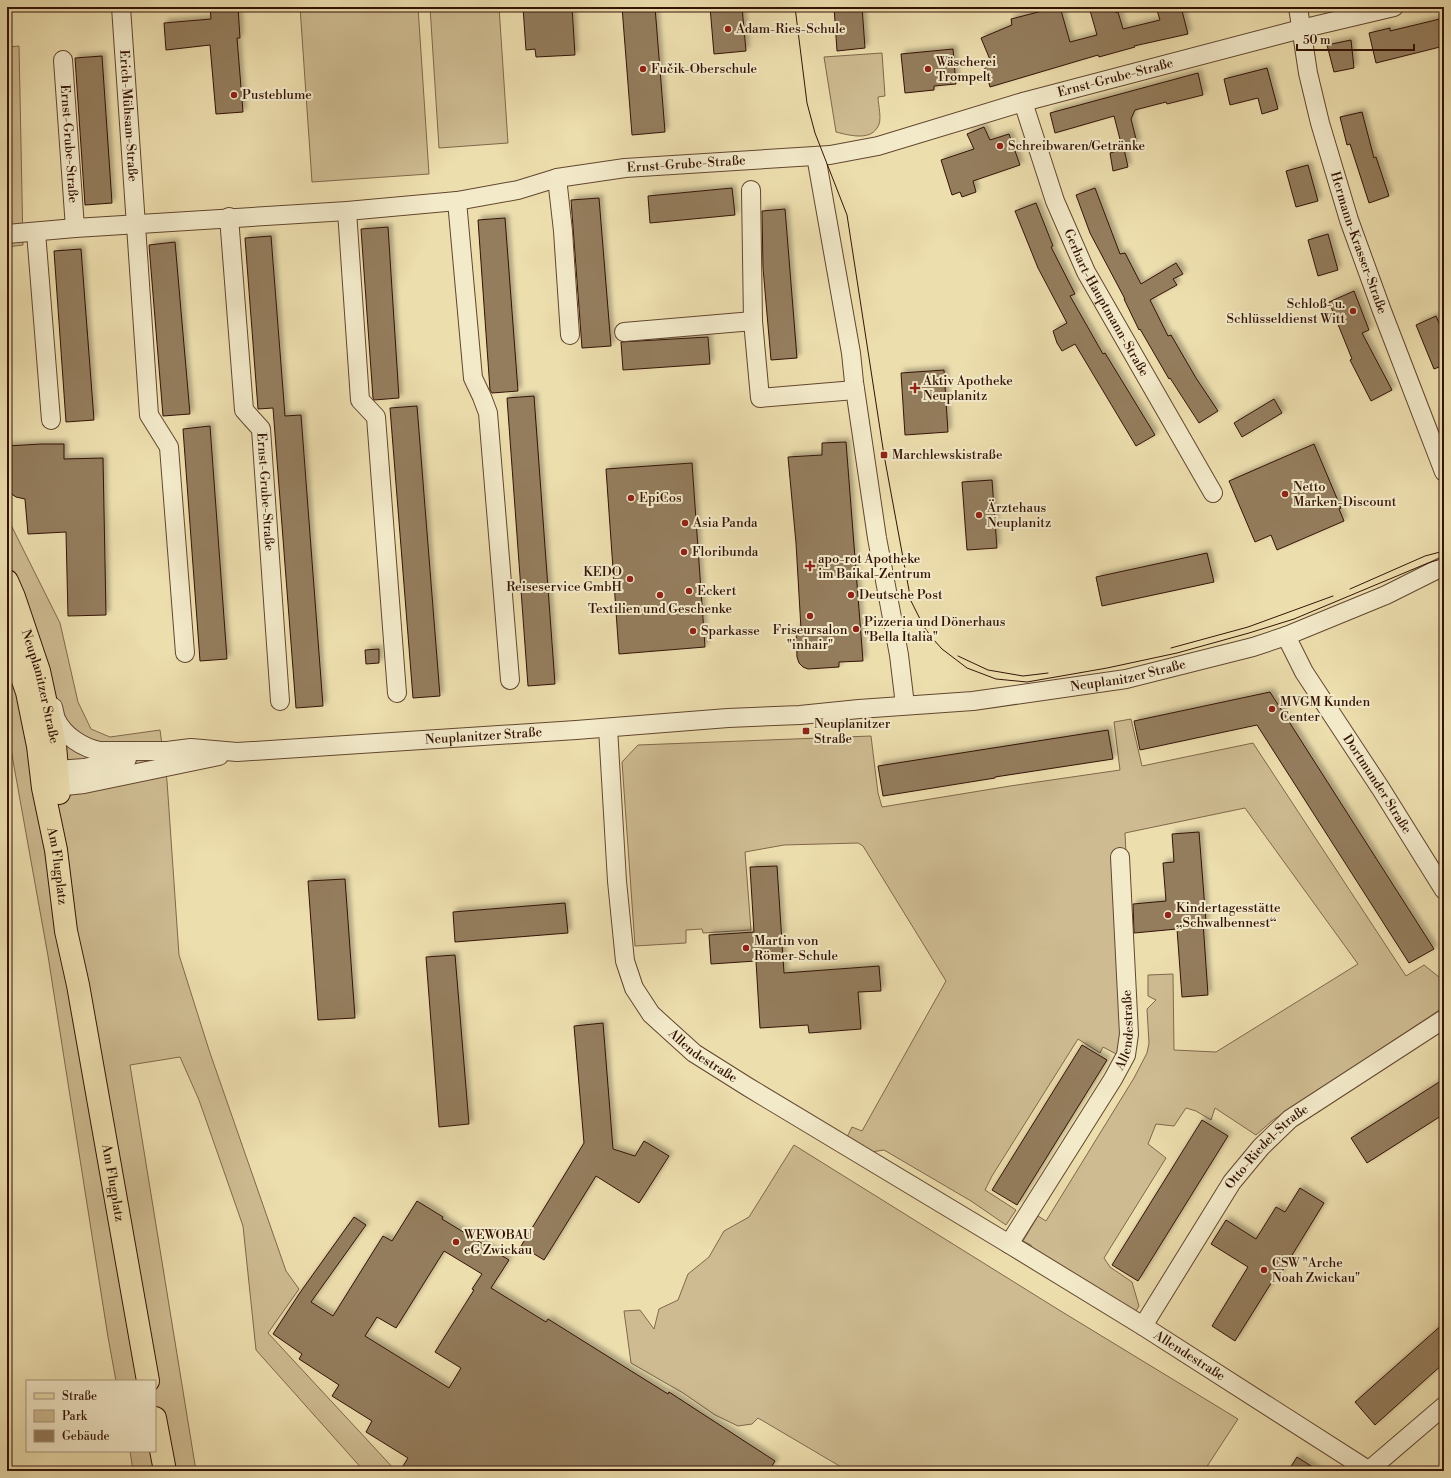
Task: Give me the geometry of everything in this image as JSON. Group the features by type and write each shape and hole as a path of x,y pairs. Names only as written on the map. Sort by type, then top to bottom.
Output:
{"main road":[{"name":"Neuplanitzer Straße","path":"7,581 14,597 38,671 55,745 50,779"},
{"name":"Neuplanitzer Straße","path":"7,635 27,692 38,746"},
{"name":"Am Flugplatz","path":"38,746 50,779 78,942 78,985 148,1380"},
{"path":"156,1423 166,1471"}],"street":[{"name":"Erich-Mühsam-Straße","path":"120,7 136,225"},
{"name":"Hermann-Krasser-Straße","path":"1298,7 1308,73 1320,123 1349,220 1382,311 1444,472"},
{"name":"Ernst-Grube-Straße","path":"7,234 75,228 347,211 457,201 518,190 557,178 625,168 816,156 839,153 878,146 1023,102 1301,29 1394,7"},
{"name":"Ernst-Grube-Straße","path":"63,60 75,228"},
{"name":"Gerhart-Hauptmann-Straße","path":"1023,102 1055,201 1086,272 1213,493"},
{"path":"816,156 850,345 855,390 877,538 899,655 905,705"},
{"path":"557,178 563,231 570,336"},
{"path":"751,190 753,321 760,398 855,390"},
{"path":"457,201 473,378 488,413 510,680"},
{"path":"347,211 360,400 376,417 397,693"},
{"name":"Ernst-Grube-Straße","path":"230,218 244,410 261,429 280,701"},
{"path":"136,225 149,415 169,447 185,653"},
{"path":"36,232 51,420"},
{"path":"624,332 753,321"},
{"name":"Neuplanitzer Straße","path":"50,779 84,768 167,751 192,748 237,752 800,714 973,701 1126,679 1253,647 1286,636 1386,595 1444,566"},
{"name":"Neuplanitzer Straße","path":"7,568 19,595 34,638 46,677 56,719 65,731 74,740 86,747 100,751 167,751"},
{"name":"Neuplanitzer Straße","path":"1386,595 1421,589 1444,580"},
{"name":"Dortmunder Straße","path":"1286,636 1304,672 1381,789 1444,890"},
{"name":"Allendestraße","path":"608,728 617,881 625,962 634,988 651,1014 694,1053 748,1088 1143,1326 1368,1471"},
{"name":"Neuplanitzer Straße","path":"50,779 84,784 237,752"},
{"name":"Allendestraße","path":"1009,1244 1113,1079 1126,1055 1129,1034 1120,857"},
{"name":"Otto-Riedel-Straße","path":"1143,1326 1232,1182 1262,1147 1290,1119 1444,1019"},
{"path":"1368,1471 1444,1406"}],"green space":[{"path":"300,7 418,7 429,174 312,182"},
{"path":"430,7 499,7 508,143 439,148"},
{"path":"19,46 23,245 7,247 7,47"},
{"path":"882,53 885,96 878,97 880,117 879,125 869,135 864,136 836,132 824,57"},
{"path":"7,517 60,623 78,702 91,729 110,737 160,730 167,781 179,955 210,1053 286,1271 299,1289 268,1333 396,1471 364,1471 256,1350 243,1226 199,1100 180,1057 130,1065 196,1471 133,1471 130,1452 156,1452 156,1380 116,1380 48,956 7,727"},
{"path":"1131,719 1142,766 1253,743 1406,976 1424,965 1444,981 1444,1007 1273,1120 1256,1135 1215,1108 1211,1120 1196,1111 1186,1108 1174,1126 1156,1124 1148,1144 1166,1158 1104,1258 1110,1267 1132,1282 1139,1306 1134,1314 1034,1254 1031,1245 1023,1241 1038,1216 1046,1221 1134,1078 1147,1053 1149,1043 1147,1009 1156,1000 1148,996 1148,975 1173,974 1174,1050 1216,1052 1358,964 1245,808 1125,833 1124,1036 1120,1056 1103,1047 1100,1053 1078,1039 992,1176 985,1190 1016,1210 1006,1225 971,1201 884,1150 871,1152 847,1137 852,1127 862,1131 946,981 863,846 858,843 784,845 745,852 751,930 703,933 702,929 686,930 686,943 635,946 622,762 638,745 871,736 878,793 882,807 1120,770 1114,722"},
{"path":"794,1145 1059,1310 1238,1419 1204,1471 848,1471 758,1418 752,1424 738,1426 715,1415 683,1393 631,1363 624,1311 640,1310 654,1329 659,1309 678,1300 688,1274 709,1257 724,1231 749,1217"}],"building":[{"path":"210,7 238,7 240,38 237,38 243,112 216,114 210,45 166,50 164,23 211,19"},
{"path":"523,7 572,7 575,55 536,57 535,49 526,50"},
{"name":"Fučik-Oberschule","path":"622,7 655,7 665,132 632,135"},
{"name":"Adam-Ries-Schule","path":"710,7 742,7 746,51 714,54"},
{"path":"834,7 862,7 865,48 837,51"},
{"path":"1060,7 1070,42 1097,35 1089,7 1114,7 1116,13 1118,12 1123,29 1160,20 1156,7 1181,7 1188,34 1134,46 1135,47 1099,57 1098,55 990,87 984,65 991,62 981,38 1012,25 1011,19"},
{"path":"1444,18 1444,46 1376,63 1369,33 1390,28 1390,31"},
{"path":"1351,40 1354,68 1334,72 1327,45"},
{"name":"Wäscherei Trompelt","path":"953,49 956,84 934,86 934,90 905,93 901,54"},
{"path":"102,56 112,203 85,205 75,58"},
{"path":"1267,68 1278,109 1262,114 1258,98 1230,105 1224,79"},
{"path":"1198,73 1203,95 1135,110 1131,119 1137,143 1122,147 1114,116 1055,133 1050,113"},
{"path":"1362,112 1374,158 1376,157 1389,196 1369,203 1350,144 1347,145 1340,117"},
{"path":"984,127 990,140 1009,134 1020,165 973,181 976,192 962,197 960,192 952,195 941,160 974,149 967,134"},
{"path":"1124,149 1128,167 1113,171 1110,153"},
{"path":"1308,165 1318,201 1296,207 1286,171"},
{"path":"732,188 735,215 650,223 648,196"},
{"path":"1095,188 1120,254 1125,253 1141,284 1176,263 1183,274 1173,279 1177,285 1150,300 1168,336 1171,335 1196,378 1218,411 1199,423 1170,378 1169,379 1140,329 1139,330 1125,299 1090,233 1076,195"},
{"path":"599,198 611,346 582,348 571,200"},
{"path":"1036,203 1053,246 1051,247 1075,294 1070,296 1103,354 1105,353 1155,435 1136,446 1075,344 1062,351 1057,343 1053,331 1067,323 1038,268 1015,211"},
{"path":"785,209 797,358 771,360 763,268 762,211"},
{"path":"505,218 518,391 492,393 490,390 478,220"},
{"path":"388,227 399,398 374,400 361,229"},
{"path":"1328,234 1338,270 1318,276 1308,240"},
{"path":"271,236 285,416 301,415 323,706 296,708 273,408 258,409 245,238"},
{"path":"175,242 190,414 163,416 149,245"},
{"path":"81,249 94,420 66,422 54,251"},
{"path":"1354,291 1369,330 1362,333 1392,390 1371,401 1350,360 1352,359 1329,302"},
{"path":"1436,316 1444,335 1444,365 1434,369 1416,325"},
{"path":"708,337 710,364 623,370 621,342"},
{"path":"944,370 948,432 905,435 901,373"},
{"path":"534,396 555,684 528,686 507,398"},
{"path":"1274,399 1282,413 1242,437 1234,423"},
{"path":"417,406 440,696 413,698 390,408"},
{"path":"210,426 227,659 200,661 183,429"},
{"path":"846,442 863,661 839,662 839,667 808,669 799,663 797,657 796,628 801,629 796,543 788,457 822,455 822,443"},
{"path":"64,444 64,459 103,458 106,615 68,616 66,532 28,534 25,499 16,497 7,491 7,446"},
{"name":"Netto Marken-Discount","path":"1314,444 1341,508 1339,509 1344,521 1277,550 1271,535 1255,542 1229,481"},
{"path":"692,463 705,647 619,654 606,469"},
{"name":"Ärztehaus Neuplanitz","path":"992,480 997,548 967,550 962,482"},
{"path":"1207,553 1214,582 1102,606 1096,577"},
{"path":"379,649 379,663 366,664 365,650"},
{"path":"1270,692 1434,949 1409,963 1257,725 1140,750 1134,721"},
{"path":"1108,730 1113,759 883,796 878,766"},
{"name":"Kindertagesstätte „Schwalbennest“","path":"1199,832 1206,922 1203,922 1208,995 1182,997 1177,929 1134,933 1133,904 1166,901 1163,863 1174,862 1172,834"},
{"name":"Martin von Römer-Schule","path":"777,866 784,973 879,966 881,991 858,992 861,1029 809,1033 808,1025 760,1028 756,961 711,964 709,935 754,932 750,867"},
{"path":"345,879 355,1018 318,1020 308,881"},
{"path":"565,903 568,933 455,942 453,912"},
{"path":"455,955 469,1124 439,1127 426,957"},
{"path":"603,1023 613,1149 635,1156 644,1141 669,1156 639,1203 596,1176 544,1260 521,1246 584,1143 574,1026"},
{"path":"1082,1045 1107,1060 1017,1205 992,1190"},
{"path":"1444,1079 1444,1114 1367,1163 1351,1138"},
{"path":"1202,1120 1228,1136 1138,1281 1112,1265"},
{"name":"CSW \"Arche Noah Zwickau\"","path":"1300,1188 1324,1203 1278,1278 1275,1277 1235,1341 1212,1326 1248,1267 1211,1244 1226,1220 1256,1239 1276,1207 1285,1212"},
{"path":"417,1201 443,1217 442,1219 509,1260 491,1288 546,1322 548,1319 668,1394 669,1392 775,1461 769,1471 400,1471 408,1458 366,1432 372,1421 332,1396 339,1385 299,1359 302,1354 273,1334 299,1294 354,1217 366,1225 311,1302 333,1316 383,1236 392,1241","holes":["444,1251 482,1274 472,1289 474,1290 435,1352 461,1368 449,1388 365,1336 377,1317 396,1328"]},
{"path":"1444,1323 1444,1363 1375,1425 1355,1402"},
{"path":"1297,1457 1319,1471 1288,1471"}],"tram line":[{"path":"795,7 807,103 815,133 847,215 884,455 911,601 924,627 942,649 967,668 996,679 1027,682 1107,668 1177,653 1294,619 1428,563 1444,558"},
{"path":"1350,589 1425,556 1444,551"},
{"path":"1171,648 1248,627 1333,596"},
{"path":"958,656 988,670 1023,676 1048,673"}],"place":[{"name":"Adam-Ries-Schule","path":"728,29"},
{"name":"Fučik-Oberschule","path":"643,69"},
{"name":"Wäscherei Trompelt","path":"928,69"},
{"name":"Pusteblume","path":"234,95"},
{"name":"Schreibwaren/Getränke","path":"1000,146"},
{"name":"Schloß- u. Schlüsseldienst Witt","path":"1353,311"},
{"name":"Aktiv Apotheke Neuplanitz","path":"915,388"},
{"name":"Marchlewskistraße","path":"884,455"},
{"name":"Netto Marken-Discount","path":"1285,494"},
{"name":"EpiCos","path":"631,498"},
{"name":"Ärztehaus Neuplanitz","path":"979,515"},
{"name":"Asia Panda","path":"685,523"},
{"name":"Floribunda","path":"684,552"},
{"name":"apo-rot Apotheke im Baikal-Zentrum","path":"810,566"},
{"name":"KEDO Reiseservice GmbH","path":"630,579"},
{"name":"Eckert","path":"689,591"},
{"name":"Textilien und Geschenke","path":"660,595"},
{"name":"Deutsche Post","path":"851,595"},
{"name":"Friseursalon \"inhair\"","path":"810,616"},
{"name":"Pizzeria und Dönerhaus \"Bella Italia\"","path":"856,629"},
{"name":"Sparkasse","path":"693,631"},
{"name":"MVGM Kunden Center","path":"1272,709"},
{"name":"Neuplanitzer Straße","path":"806,731"},
{"name":"Kindertagesstätte „Schwalbennest“","path":"1168,915"},
{"name":"Martin von Römer-Schule","path":"746,948"},
{"name":"WEWOBAU eG Zwickau","path":"456,1242"},
{"name":"CSW \"Arche Noah Zwickau\"","path":"1264,1270"}]}
